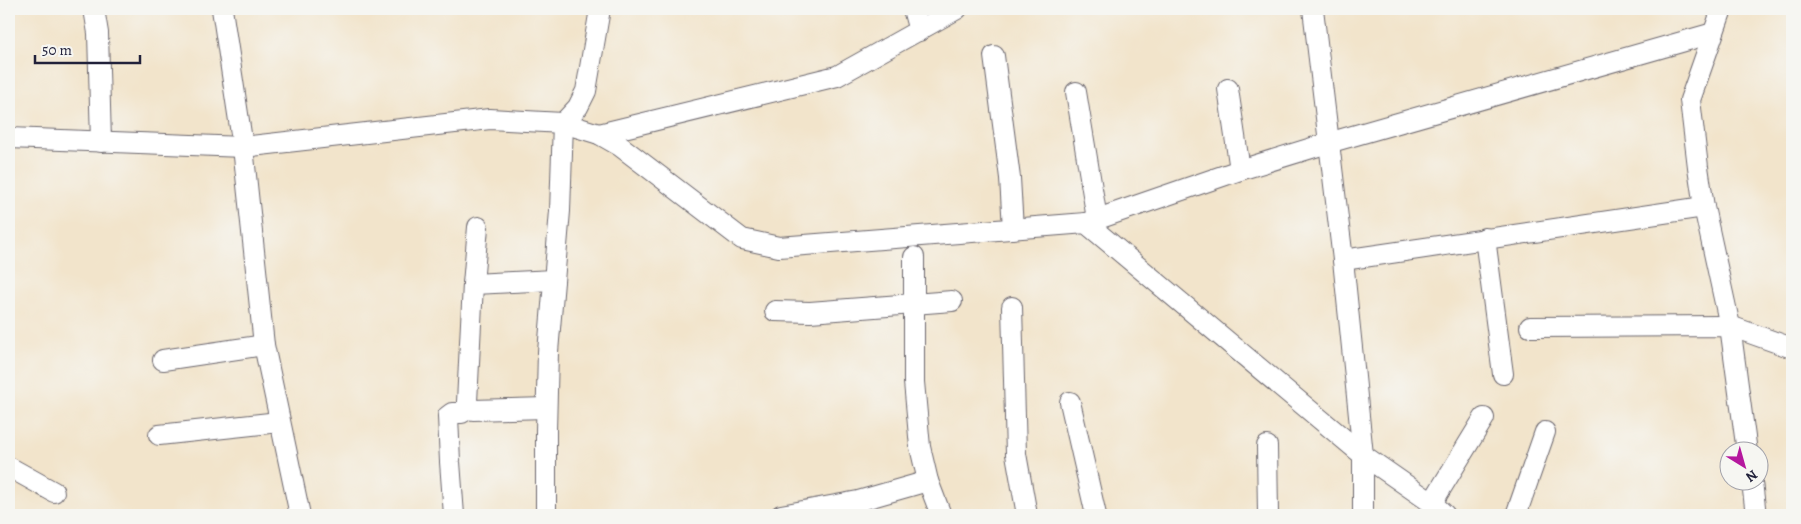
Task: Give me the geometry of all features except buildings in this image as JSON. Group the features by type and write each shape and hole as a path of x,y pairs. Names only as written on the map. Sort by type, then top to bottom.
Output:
{"street":[{"path":"94,9 98,33 101,142"},
{"path":"222,9 243,147 264,346 300,515"},
{"path":"546,515 548,352 560,211 563,123 578,106 586,91 600,9"},
{"path":"913,9 919,31"},
{"path":"599,134 837,76 957,9"},
{"path":"1313,9 1343,260 1363,455 1363,515"},
{"path":"1722,9 1690,100 1704,207 1730,326 1746,442"},
{"path":"9,138 243,147 490,119 563,123 599,134 620,146 742,239 778,248 1091,221 1240,170 1328,143 1712,33"},
{"path":"994,56 1009,161 1013,229"},
{"path":"1228,89 1240,170"},
{"path":"1076,92 1091,221 1363,455 1438,509 1484,418"},
{"path":"1343,260 1704,207"},
{"path":"469,408 467,402 478,227"},
{"path":"1485,238 1503,374"},
{"path":"914,257 914,382 920,447 928,481 941,515"},
{"path":"473,284 554,280"},
{"path":"775,311 810,312 952,301"},
{"path":"1012,307 1016,454 1027,515"},
{"path":"1530,327 1730,326 1792,348"},
{"path":"163,360 264,346"},
{"path":"1070,402 1096,515"},
{"path":"454,515 448,416 469,408 473,410 546,408"},
{"path":"159,435 279,422"},
{"path":"1516,515 1545,432"},
{"path":"1267,446 1268,515"},
{"path":"9,467 54,492"},
{"path":"781,515 858,501 928,481"},
{"path":"1753,492 1756,515"}]}
